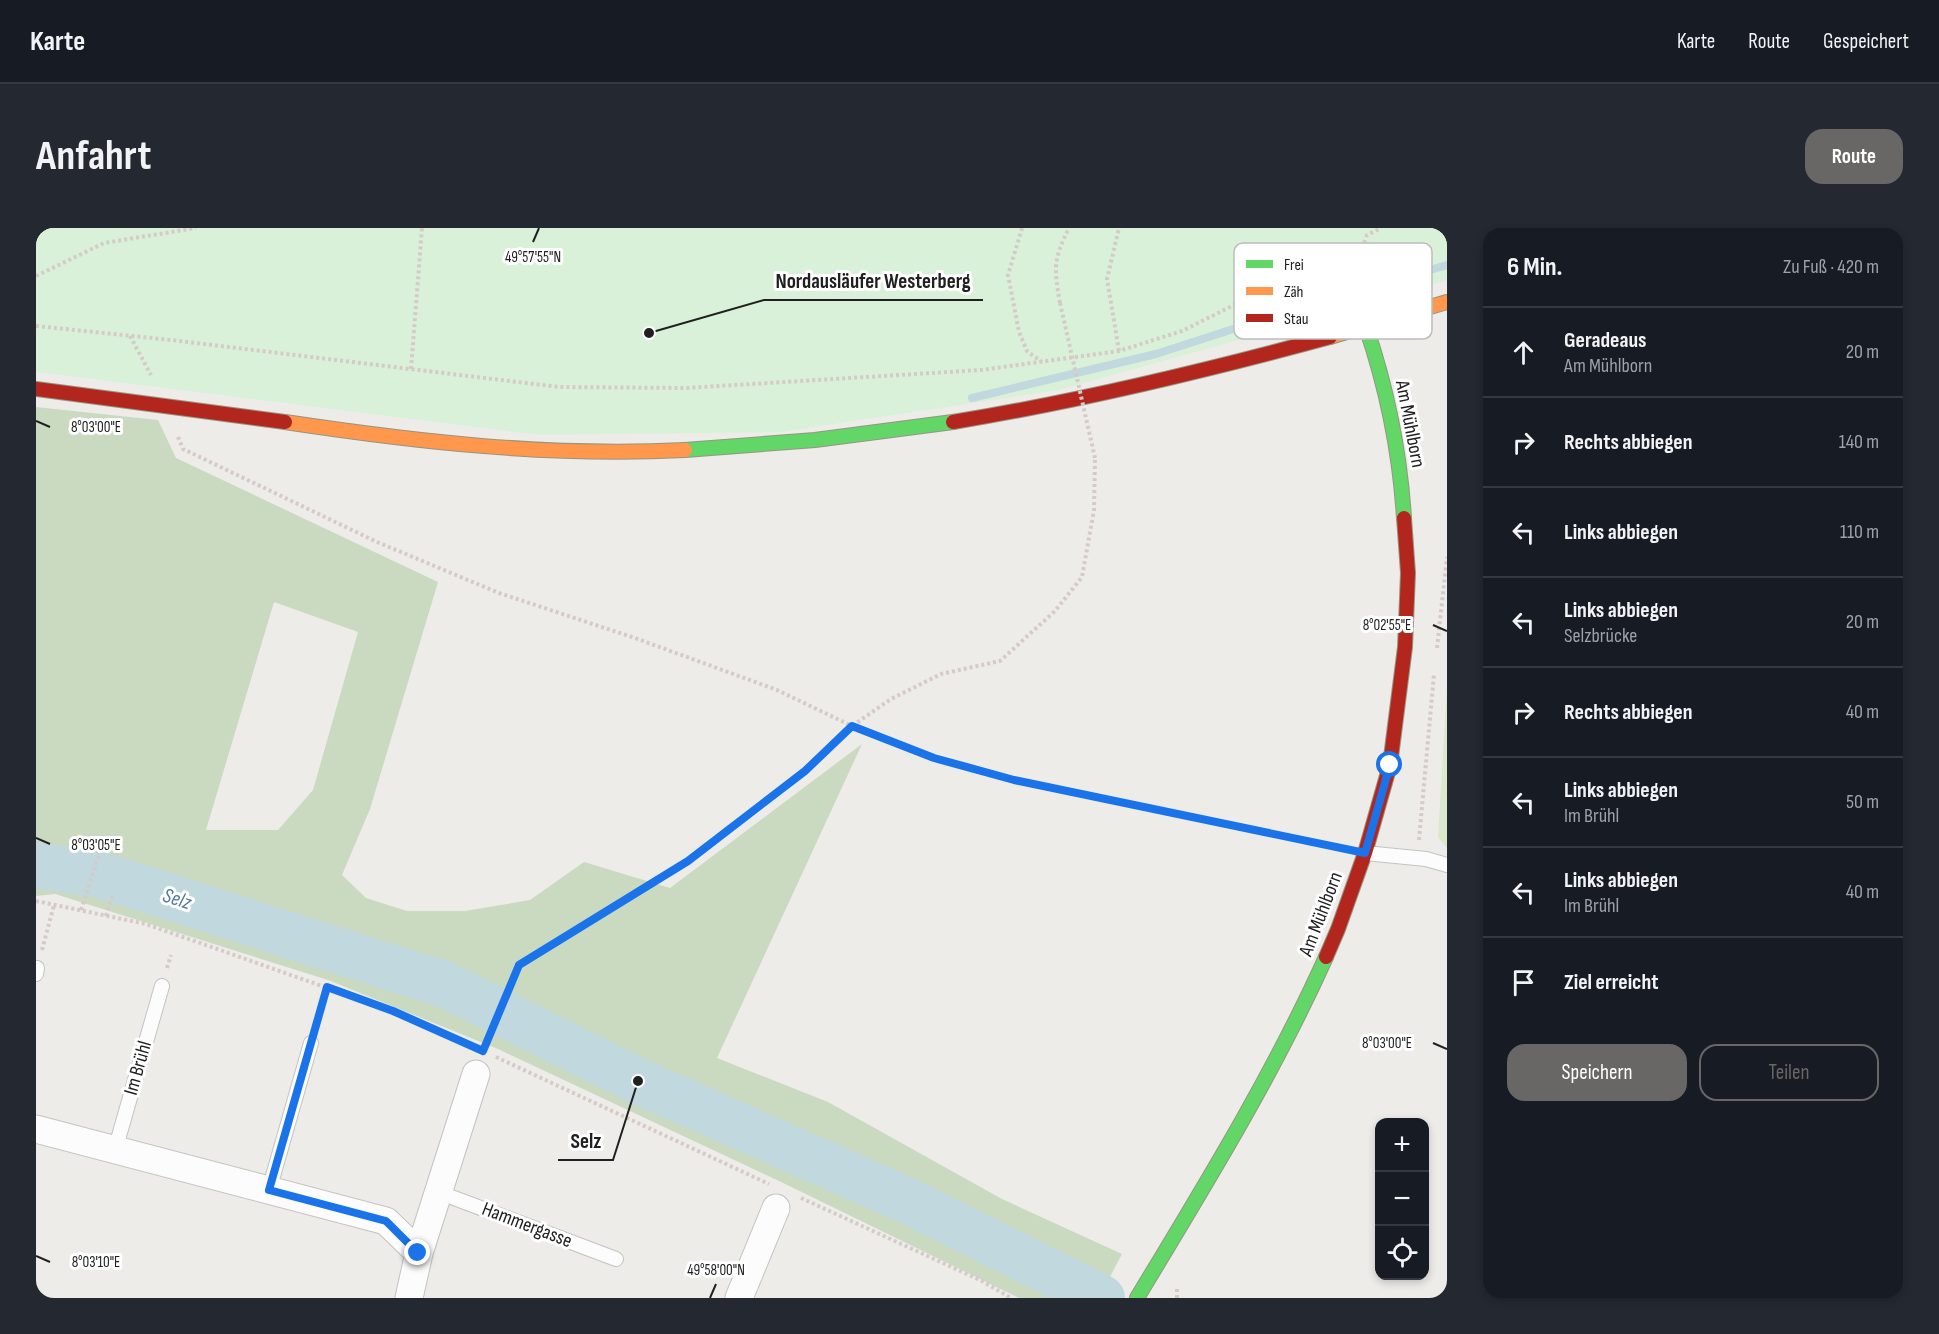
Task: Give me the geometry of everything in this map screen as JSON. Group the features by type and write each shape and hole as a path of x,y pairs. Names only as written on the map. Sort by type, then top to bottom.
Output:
{"main road":[{"path":"1432,307 1447,302"},
{"path":"36,389 166,405 393,438 517,450 636,452 783,445 924,427 1029,409 1185,375 1321,339"},
{"name":"Am Mühlborn","path":"1137,1298 1216,1166 1306,1001 1338,929 1365,853 1390,765 1405,647 1408,573 1403,496 1394,430 1381,371 1370,339"}],"street":[{"path":"409,1298 418,1253 479,1062"},
{"path":"36,1129 386,1221 418,1253"},
{"path":"739,1298 780,1196"}],"lane":[{"path":"1365,853 1417,858 1447,865"},
{"name":"Im Brühl","path":"115,1150 162,986"},
{"path":"269,1190 311,1043"},
{"name":"Hammergasse","path":"438,1192 616,1259"}],"path":[{"path":"36,276 104,243 196,228"},
{"path":"411,369 422,228"},
{"path":"1022,228 1008,274 1019,332 1028,351 1042,362"},
{"path":"479,1062 488,1034 519,965 688,861 805,771 852,726 891,699 941,674 1000,661 1055,611 1082,577 1094,510 1095,458 1055,276 1057,252 1069,228"},
{"path":"1119,228 1107,279 1119,351"},
{"path":"1364,243 1367,235 1381,228"},
{"path":"36,326 559,387 686,388 981,370 1119,351 1182,330 1234,305"},
{"path":"130,336 166,405"},
{"path":"183,449 377,542 478,584 777,690 852,726 934,758 1014,780 1365,853"},
{"path":"1436,652 1447,557"},
{"path":"1417,858 1435,664"},
{"path":"81,910 103,843"},
{"path":"106,916 113,892"},
{"path":"36,901 146,924 393,1011 479,1062 780,1196 982,1281 1011,1298"},
{"path":"37,971 54,905"},
{"path":"311,1043 327,987"}],"green space":[{"path":"36,228 1447,228 1447,280 1432,285 1432,243 1234,243 1234,339 1242,339 1059,390 781,432 538,435 36,372"},
{"path":"36,407 158,420 176,458 438,582 370,809 342,875 366,898 407,911 465,911 530,900 584,862 670,888 862,744 717,1058 828,1102 1002,1199 1122,1254 1099,1298 1019,1298 777,1180 498,1049 328,980 55,894 36,896","holes":["274,602 358,632 313,790 278,830 206,830"]},
{"path":"1447,686 1447,848 1438,837"}],"waterway":[{"path":"1432,269 1447,265"},
{"path":"972,398 1156,354 1234,329"},
{"name":"Selz","path":"36,865 101,875 446,985 638,1081 906,1200 1102,1298"}],"traffic: fast":[{"path":"1370,339 1391,421 1404,518"},
{"path":"685,450 815,440 953,422"},
{"path":"1137,1298 1261,1087 1326,957"}],"traffic: slow":[{"path":"1432,306 1447,302"},
{"path":"285,422 385,436 484,446 584,451 685,450"}],"traffic: jam":[{"path":"953,422 1048,405 1142,384 1322,339"},
{"path":"36,389 285,422"},
{"path":"1326,957 1365,853 1390,765 1405,647 1408,573 1404,518"}],"place":[{"name":"Nordausläufer Westerberg","path":"649,333"},
{"name":"Selz","path":"638,1081"}],"route":[{"path":"418,1253 386,1221 269,1190 327,987 393,1011 483,1051 488,1034 519,965 688,861 805,771 852,726 934,758 1014,780 1365,853 1390,765"}]}
